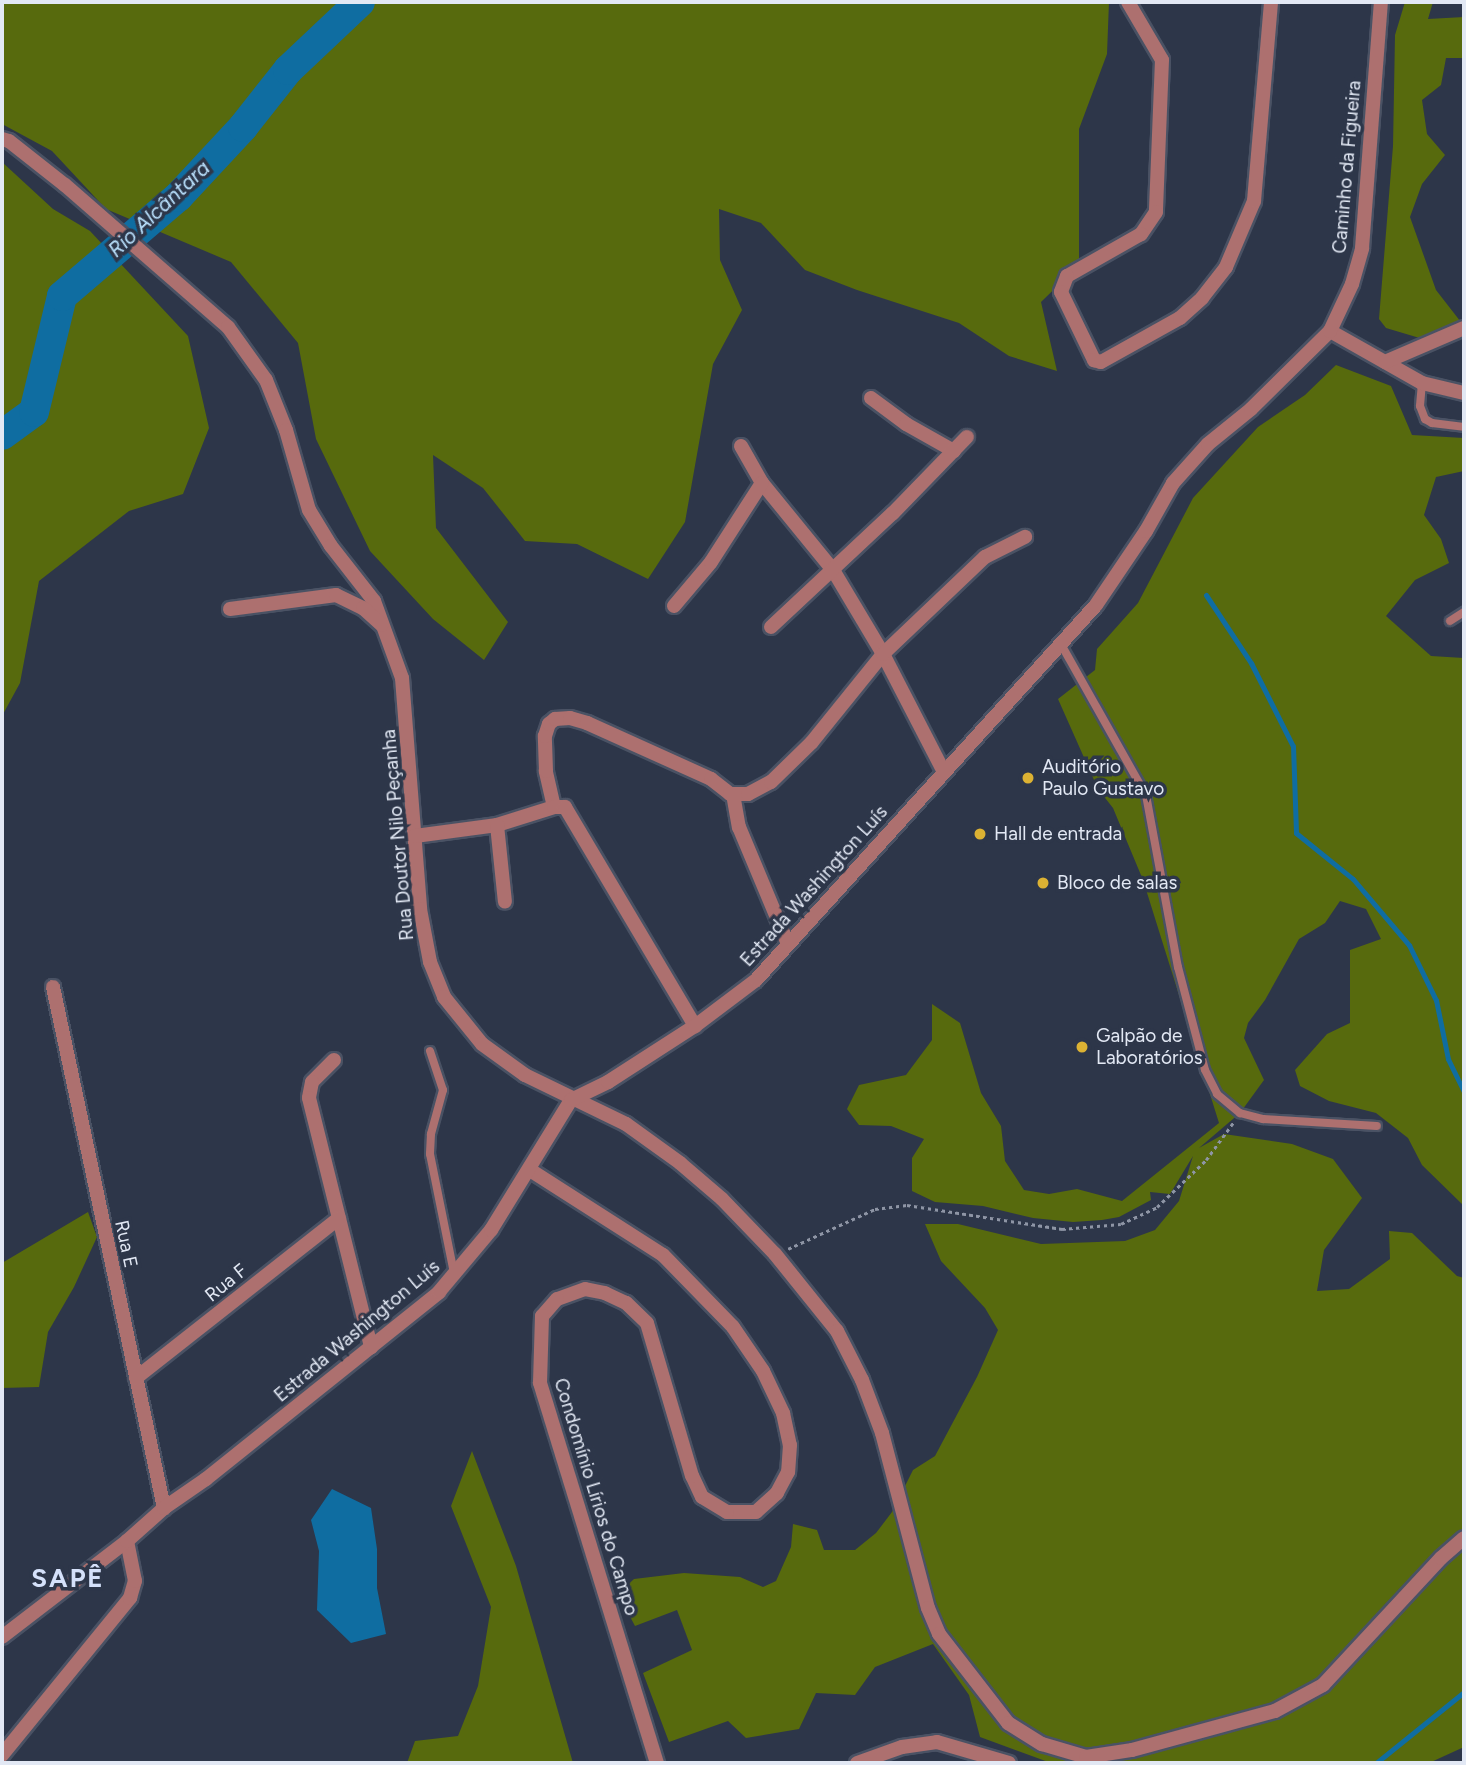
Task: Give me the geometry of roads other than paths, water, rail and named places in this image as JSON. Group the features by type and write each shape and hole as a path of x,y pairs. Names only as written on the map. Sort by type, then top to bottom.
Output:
{"street":[{"path":"1128,2 1162,60 1157,212 1141,234 1067,276 1061,292 1094,360 1101,362 1180,318 1202,298 1226,267 1254,201 1272,2"},
{"name":"Caminho da Figueira","path":"1330,331 1352,284 1362,248 1381,2"},
{"name":"Rua Doutor Nilo Peçanha","path":"2,139 9,141 65,185 228,327 266,380 278,407 309,510 331,546 374,601 402,678 420,909 430,962 444,998 482,1044 525,1075 571,1100 626,1124 680,1163 722,1199 775,1254 838,1331 862,1380 882,1433 928,1608 939,1634 1008,1723 1042,1744 1086,1757 1132,1750 1275,1711 1323,1685 1441,1558 1464,1538"},
{"path":"1385,362 1464,328"},
{"path":"1330,331 1422,383 1464,393"},
{"name":"Estrada Washington Luís","path":"2,1636 127,1541 164,1508 206,1479 455,1276 491,1230 571,1100 608,1082 695,1026 756,980 1097,605 1146,531 1173,483 1208,444 1251,409 1330,331"},
{"path":"871,398 906,424 954,451"},
{"path":"771,627 833,570 967,437"},
{"path":"741,446 762,483 833,570 883,654 944,772"},
{"path":"674,606 704,572 762,483"},
{"path":"554,807 546,771 545,736 549,724 555,719 570,718 711,779 733,794 748,794 771,782 793,762 883,654 985,557 1025,537"},
{"path":"230,610 337,595 363,608 386,629"},
{"path":"733,794 739,827 788,944"},
{"path":"415,836 498,825 554,807 565,807 695,1026"},
{"path":"498,825 505,902"},
{"name":"Rua E","path":"53,987 164,1508"},
{"path":"334,1060 312,1082 309,1098 371,1347"},
{"name":"Condomínio Lírios do Campo","path":"530,1170 663,1255 733,1327 763,1371 783,1413 790,1445 788,1472 778,1493 756,1512 727,1512 702,1497 692,1476 647,1323 626,1303 605,1293 585,1289 557,1299 542,1317 540,1383 657,1763"},
{"name":"Rua F","path":"136,1377 340,1218"},
{"path":"2,1755 130,1598 135,1581 127,1541"},
{"path":"857,1763 902,1747 937,1742 1009,1763"}],"lane":[{"path":"1422,383 1420,406 1425,419 1432,424 1464,427"},
{"path":"1450,621 1464,611"},
{"path":"1062,646 1146,795 1178,967 1205,1070 1217,1094 1240,1113 1291,1123 1377,1126"},
{"path":"430,1051 443,1090 430,1135 430,1154 455,1276"}],"water":[{"path":"332,1489 371,1508 377,1549 377,1588 386,1634 351,1643 317,1610 319,1551 311,1520"}],"waterway":[{"name":"Rio Alcântara","path":"2,435 34,412 62,296 178,197 243,127 288,70 360,2"},
{"path":"1206,595 1251,663 1293,746 1296,833 1353,879 1409,945 1436,1000 1448,1059 1464,1092"},
{"path":"1376,1763 1464,1692"}],"place":[{"name":"Auditório Paulo Gustavo","path":"1028,778"},
{"name":"Hall de entrada","path":"980,834"},
{"name":"Bloco de salas","path":"1043,883"},
{"name":"Galpão de Laboratórios","path":"1082,1047"}],"district":[{"name":"SAPÊ","path":"68,1579"}]}
